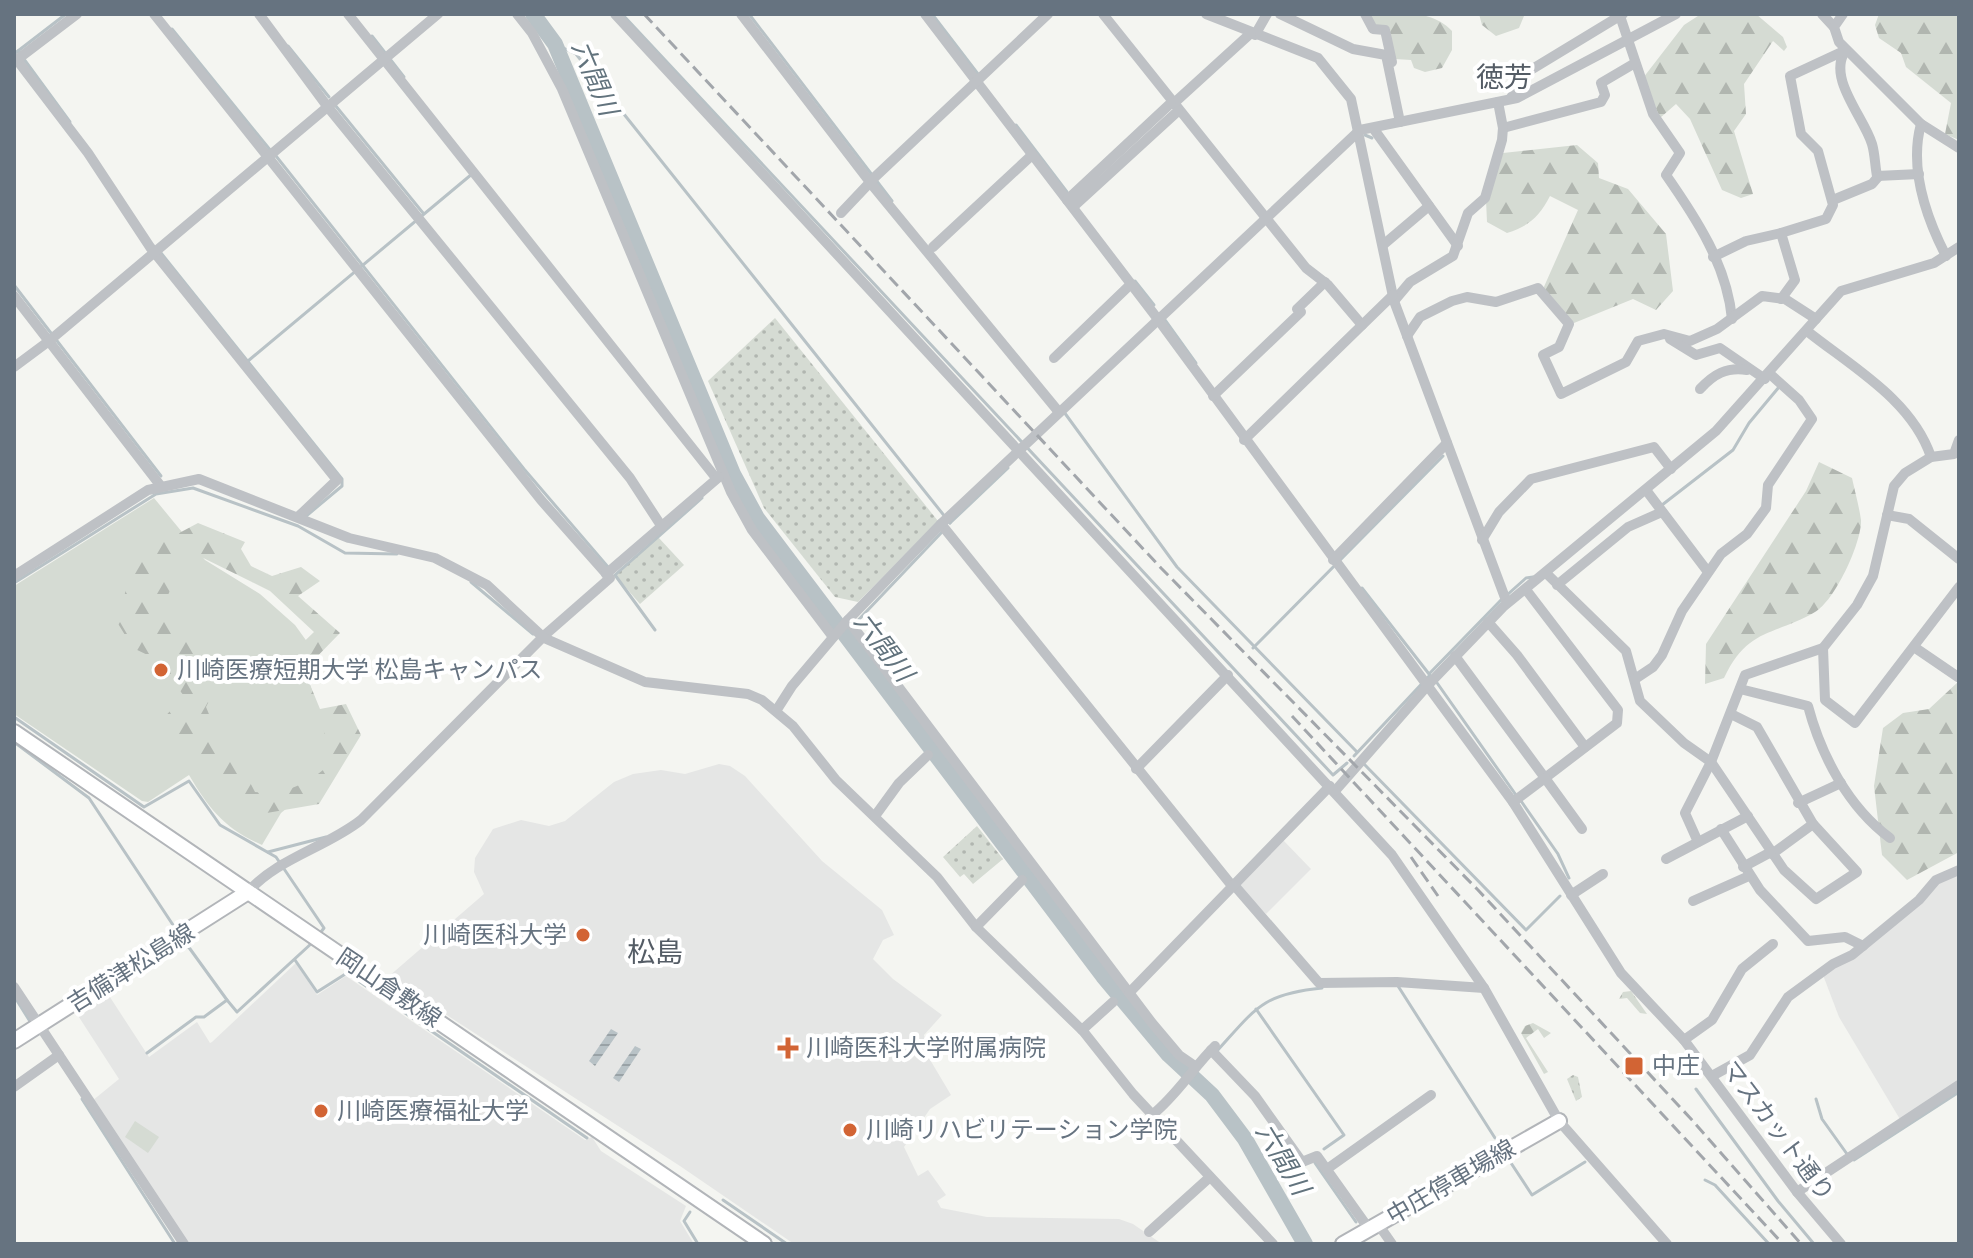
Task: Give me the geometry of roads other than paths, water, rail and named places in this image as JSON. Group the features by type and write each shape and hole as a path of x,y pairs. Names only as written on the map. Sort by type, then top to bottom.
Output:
{"main road":[{"name":"岡山倉敷線","path":"14,732 764,1244"},
{"name":"吉備津松島線","path":"14,1041 248,892"},
{"name":"中庄停車場線","path":"1343,1244 1559,1121"}],"street":[{"path":"77,14 19,59 157,250 337,480 302,517"},
{"path":"154,14 271,154 541,500 610,571 610,578 544,638 361,820 340,836 284,866 248,892"},
{"path":"259,14 418,220 630,478 662,527"},
{"path":"348,14 386,56 473,173 721,477"},
{"path":"14,367 53,338 438,14"},
{"path":"517,14 532,33 562,89 721,477 752,530 835,635"},
{"path":"615,14 1023,448 1392,855 1484,988 1559,1121 1667,1244"},
{"path":"741,14 1060,409"},
{"name":"マスカット通り","path":"925,14 979,78 1032,155 1073,201 1131,284 1216,393 1336,560 1517,799 1571,895 1621,973 1684,1040 1797,1192 1841,1244"},
{"path":"841,213 1048,14"},
{"path":"1103,14 1306,268 1325,282 1362,325"},
{"path":"1206,14 1318,58 1351,99 1360,130 1393,298 1504,600"},
{"path":"1073,201 1253,34 1267,14"},
{"path":"1280,14 1353,49 1386,55 1402,121"},
{"path":"1365,14 1373,29 1385,30 1402,121"},
{"path":"776,711 835,635 1060,409 1360,130 1498,102 1533,91 1676,14"},
{"path":"1822,14 1834,27 1846,50 1921,124 1959,148"},
{"path":"1834,27 1843,14"},
{"path":"1510,99 1529,71 1622,15 1653,114 1680,153 1666,175 1700,224 1728,291 1732,319"},
{"path":"1846,50 1840,62 1842,80 1873,146 1878,177"},
{"path":"1713,257 1746,241 1826,219 1831,213 1833,200 1818,151 1801,134 1788,82 1793,73 1846,50"},
{"path":"1503,128 1601,102 1605,95 1601,83 1635,63"},
{"path":"1247,437 1410,282 1453,256 1468,213 1485,198 1503,128 1498,102"},
{"path":"1127,990 1330,786 1361,761 1428,680 1488,622 1504,600 1527,591 1716,431 1841,291 1954,254 1933,230 1919,174 1921,124"},
{"path":"1373,128 1458,246"},
{"path":"933,247 1032,155"},
{"path":"1833,200 1872,184 1878,177 1919,174"},
{"path":"1383,245 1429,206"},
{"path":"1781,233 1795,280 1781,299"},
{"path":"1216,393 1301,312 1297,309 1325,282"},
{"path":"1054,358 1131,284"},
{"path":"1407,336 1420,317 1452,301 1467,297 1496,302 1538,288 1569,324 1559,347 1543,355 1561,394 1626,362 1638,341 1664,334 1690,341 1732,319 1762,296 1781,299 1816,319"},
{"path":"14,296 53,338 160,485"},
{"path":"1807,331 1894,400 1918,430 1931,457"},
{"path":"1635,679 1653,667 1662,655 1682,611 1721,554 1747,534 1766,508 1768,485 1812,419 1799,400 1720,348 1696,355 1664,334"},
{"path":"1700,389 1711,378 1727,370 1753,371"},
{"path":"1698,842 1685,813 1711,762 1745,675 1823,648 1857,605 1873,576 1894,486 1905,473 1931,457 1954,454 1959,440"},
{"path":"1336,560 1447,443"},
{"path":"1482,540 1499,512 1531,479 1654,447 1671,469"},
{"path":"610,571 721,477"},
{"path":"14,576 160,485 199,479 349,538 435,558 473,576 499,594 544,638 645,682 748,694 776,711 836,780 937,877 976,927 1082,1030 1152,1115 1273,1244"},
{"path":"1646,490 1708,572"},
{"path":"1557,585 1628,527 1660,509"},
{"path":"1887,515 1909,519 1959,559"},
{"path":"945,524 1233,884 1319,983 1397,982 1484,988"},
{"path":"1547,574 1626,651 1640,701 1684,743 1711,762 1784,870 1816,899 1857,872 1798,803 1757,727 1731,714"},
{"path":"1823,648 1825,700 1855,723 1959,587"},
{"path":"1517,799 1617,723 1618,710 1527,591"},
{"path":"1488,622 1517,655 1585,747"},
{"path":"850,623 1127,990 1179,1055 1194,1067"},
{"path":"1914,647 1958,677"},
{"path":"1455,656 1582,829"},
{"path":"1139,767 1228,675"},
{"path":"1740,689 1808,706 1841,783 1873,826 1890,838"},
{"path":"875,816 899,783 928,755"},
{"path":"1798,803 1841,783"},
{"path":"1666,859 1748,816"},
{"path":"1693,901 1746,872 1813,824"},
{"path":"1721,829 1746,872 1808,941 1845,937 1863,946"},
{"path":"1712,1076 1750,1055 1788,997 1863,946 1919,900 1936,880 1959,870"},
{"path":"1571,895 1603,874"},
{"path":"976,927 1022,880"},
{"path":"1684,1040 1712,1020 1742,969 1773,944"},
{"path":"14,987 36,1027 184,1244"},
{"path":"1082,1030 1113,1002"},
{"path":"1152,1115 1176,1095 1194,1067 1214,1050 1255,1096 1302,1162 1317,1156 1373,1226 1392,1244"},
{"path":"14,1087 56,1057"},
{"path":"1797,1192 1959,1085"},
{"path":"1327,1169 1431,1095"},
{"path":"1149,1232 1210,1177"}],"waterway":[{"path":"14,54 66,14"},
{"name":"六間川","path":"533,14 555,44 733,474 757,518 1103,976 1169,1055 1212,1095 1245,1139 1305,1244"},
{"path":"622,14 1333,775 1347,763"},
{"path":"749,14 892,201"},
{"path":"932,14 978,74"},
{"path":"172,29 271,151"},
{"path":"372,36 404,77"},
{"path":"555,44 576,54 950,523"},
{"path":"288,46 329,97"},
{"path":"18,51 70,122"},
{"path":"335,105 423,213"},
{"path":"1016,125 1067,192"},
{"path":"1365,135 1372,138"},
{"path":"276,156 524,469 608,567"},
{"path":"248,361 472,174"},
{"path":"161,253 342,479 342,486 305,517"},
{"path":"1135,281 1154,305"},
{"path":"14,285 161,476"},
{"path":"1163,317 1196,363"},
{"path":"1662,505 1733,450 1749,423 1779,387"},
{"path":"1064,412 1177,567 1357,752"},
{"path":"1253,648 1443,456"},
{"path":"950,523 1008,468"},
{"path":"14,583 156,494 193,488 298,526 345,553 397,554"},
{"path":"655,630 615,575 702,498"},
{"path":"846,633 942,532"},
{"path":"1507,595 1526,578 1533,577"},
{"path":"471,582 533,634"},
{"path":"1362,588 1429,674 1501,600"},
{"path":"1354,756 1430,675"},
{"path":"1435,680 1516,795"},
{"path":"14,717 144,807 189,781 220,825 276,857 324,928 318,936"},
{"path":"14,742 89,798 177,931"},
{"path":"1364,764 1526,930 1560,896"},
{"path":"1521,801 1558,854 1569,878"},
{"path":"268,852 326,837"},
{"path":"185,942 227,1000"},
{"path":"147,1053 196,1017 204,1017 227,1000 237,1012 313,942"},
{"path":"295,960 317,992 347,973 587,1138"},
{"path":"1398,986 1495,1138"},
{"path":"1217,1051 1241,1024 1273,999 1322,988"},
{"path":"16,999 31,1023"},
{"path":"1256,1009 1344,1135 1324,1149"},
{"path":"1696,1089 1778,1201 1814,1244"},
{"path":"1854,1160 1959,1092"},
{"path":"82,1099 175,1244"},
{"path":"1816,1099 1822,1119 1847,1154"},
{"path":"1511,1163 1532,1195 1585,1162"},
{"path":"1315,1163 1356,1222"},
{"path":"1705,1180 1715,1185 1769,1244"},
{"path":"723,1200 787,1244"},
{"path":"690,1212 684,1221 698,1244"}],"railway":[{"path":"644,14 1161,568 1478,890 1692,1120 1801,1244"},
{"path":"1292,716 1783,1244"},
{"path":"1411,857 1438,896"}],"place":[{"name":"川崎医療短期大学 松島キャンパス","path":"161,670"},
{"name":"川崎医科大学","path":"583,935"},
{"name":"川崎医科大学附属病院","path":"788,1048"},
{"name":"中庄","path":"1634,1066"},
{"name":"川崎医療福祉大学","path":"321,1111"},
{"name":"川崎リハビリテーション学院","path":"850,1130"}],"district":[{"name":"徳芳","path":"1504,77"},
{"name":"松島","path":"655,952"}]}
